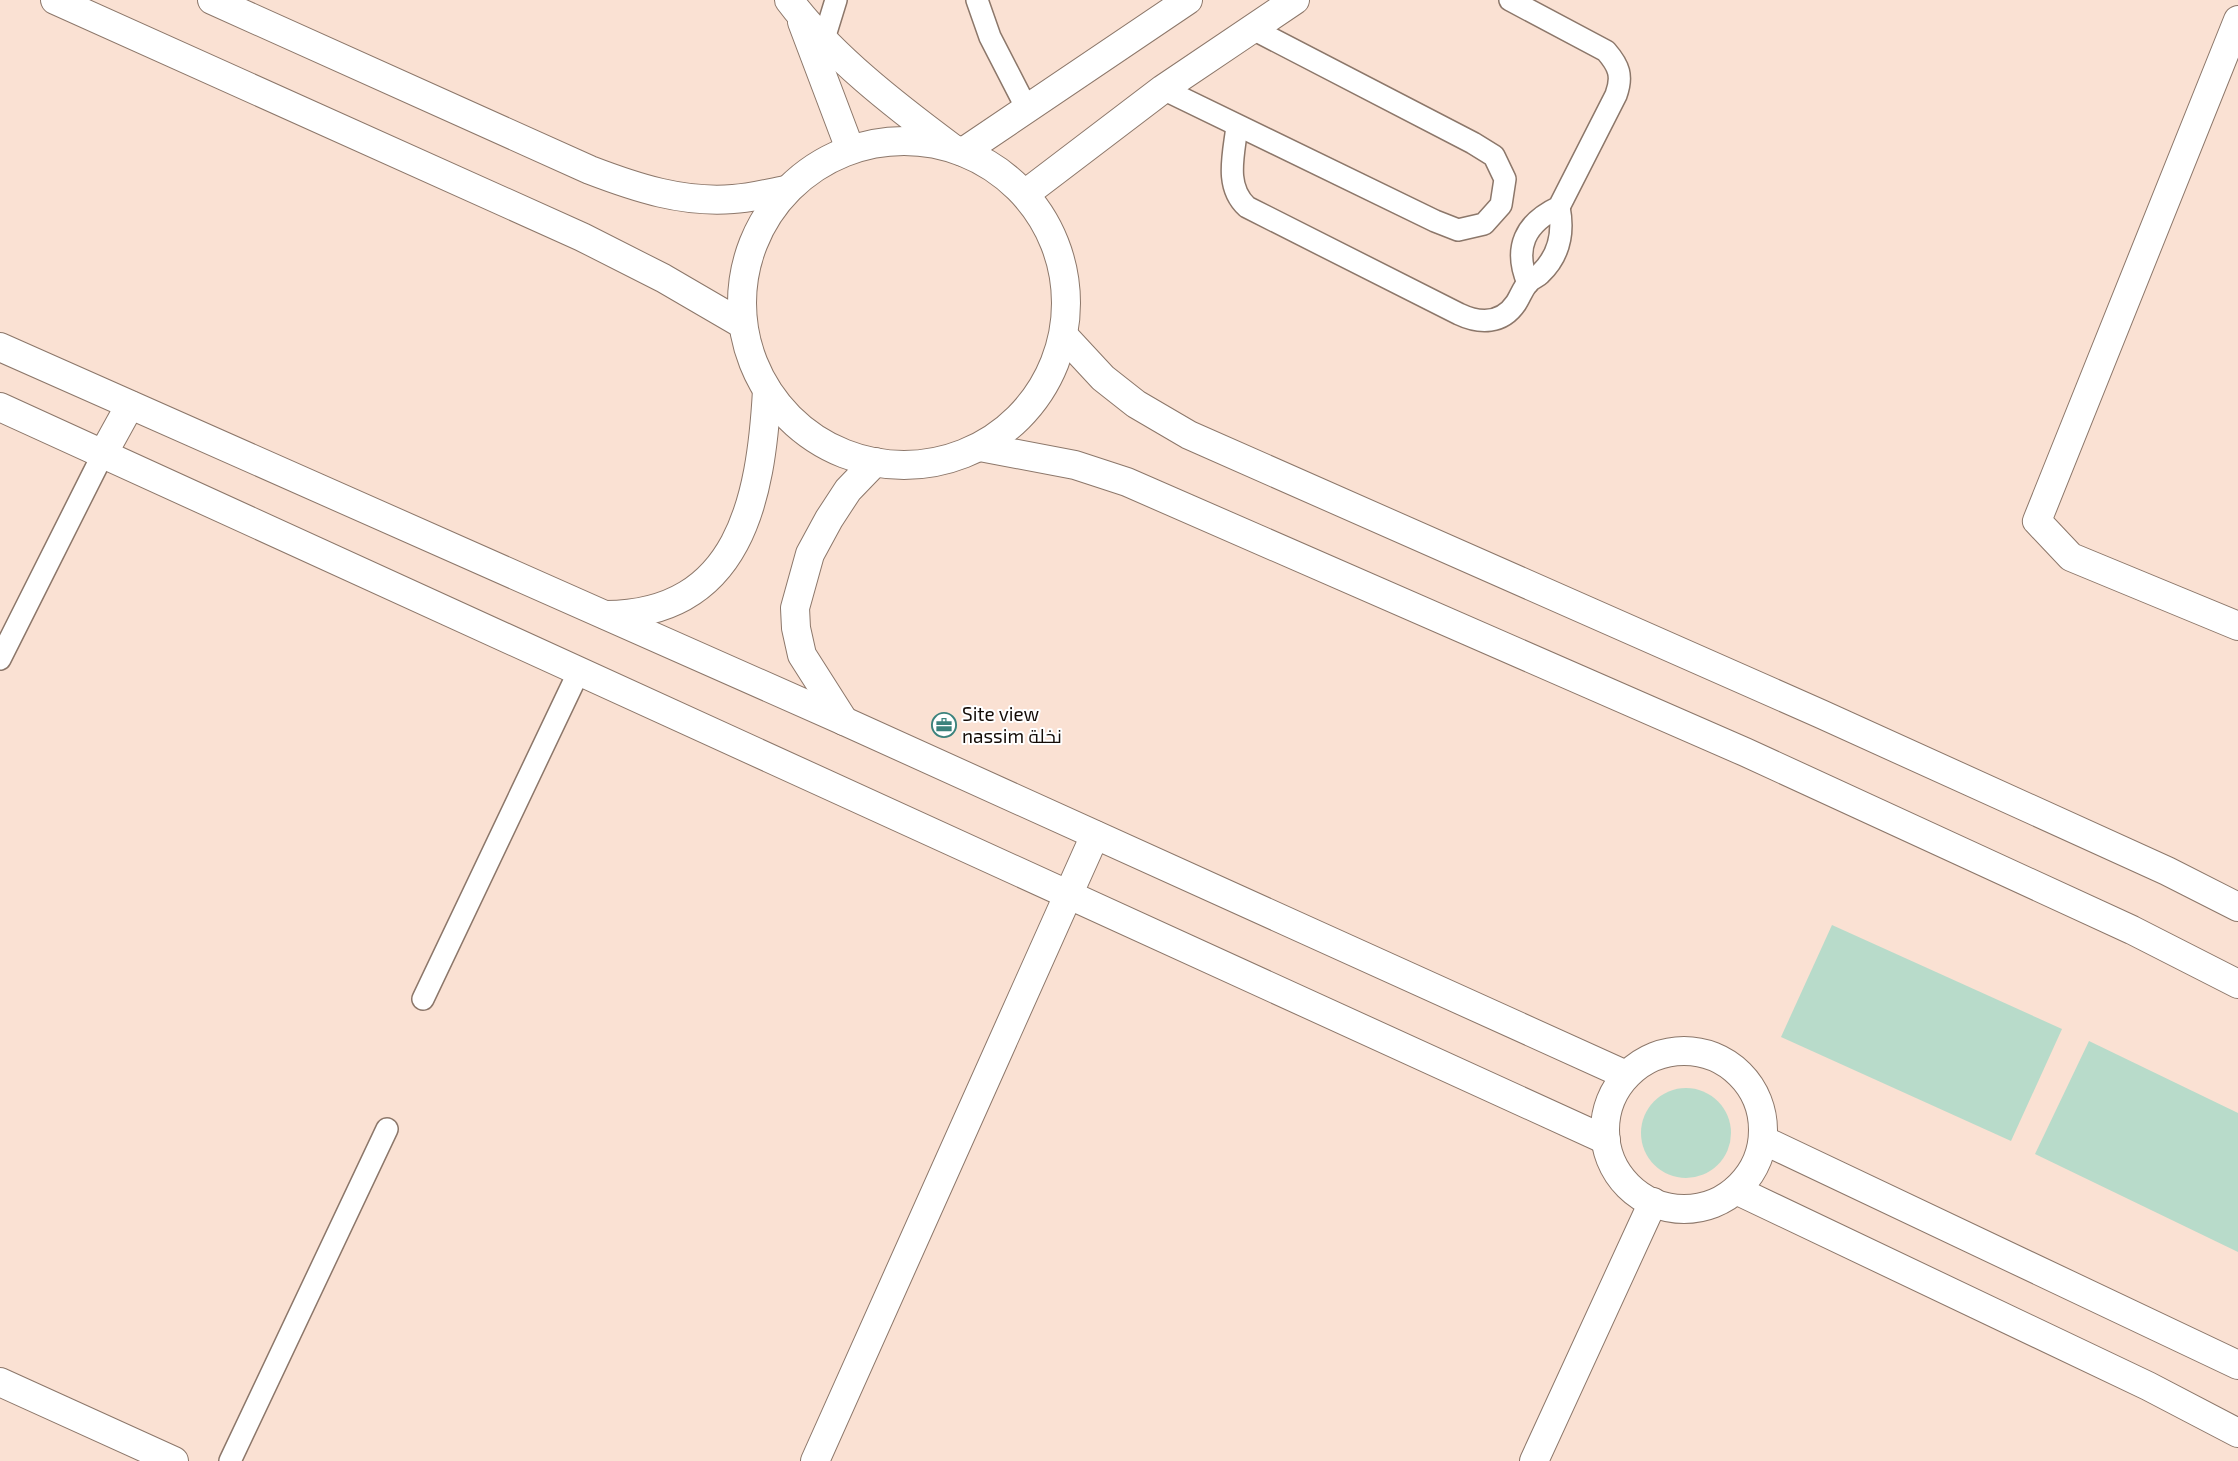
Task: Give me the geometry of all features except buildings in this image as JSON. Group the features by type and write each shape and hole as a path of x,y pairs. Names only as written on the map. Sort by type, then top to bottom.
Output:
{"main road":[{"path":"55,0 590,241 663,278 742,324"},
{"path":"212,0 590,170 638,188 686,198 733,199 786,190"},
{"path":"957,149 1027,108 1188,0"},
{"path":"1025,194 1163,89 1295,0"},
{"path":"794,7 850,149"},
{"path":"794,7 824,39 872,84 957,149"},
{"path":"2238,20 2037,521 2070,557 2238,626"},
{"path":"906,140 929,142 957,149 986,162 1025,194 1040,214 1061,260 1066,285 1067,310 1064,336 1051,373 1038,395 1022,415 1002,433 980,447 946,460 900,466 876,462 841,452 819,441 781,410 755,368 742,324 742,286 748,257 766,216 786,190 827,159 850,149 884,141 906,140"},
{"path":"1064,336 1102,378 1136,404 1189,435 1812,710 2167,871 2238,907"},
{"path":"0,347 844,721 1626,1075"},
{"path":"604,615 637,614 677,601 698,588 717,570 732,550 743,528 760,460 767,390"},
{"path":"103,454 130,405"},
{"path":"0,407 1606,1140"},
{"path":"980,447 1075,465 1127,482 1745,752 2132,930 2238,984"},
{"path":"844,721 802,655 796,628 795,608 810,554 829,519 848,490 876,462"},
{"path":"815,1461 1095,835"},
{"path":"1694,1051 1718,1058 1739,1072 1754,1092 1762,1115 1763,1140 1758,1159 1749,1176 1736,1190 1718,1202 1696,1208 1674,1208 1653,1202 1633,1190 1617,1172 1606,1140 1605,1124 1612,1098 1626,1075 1646,1060 1670,1052 1694,1051"},
{"path":"1763,1140 2238,1365"},
{"path":"1736,1190 2148,1386 2238,1433"},
{"path":"1534,1461 1653,1202"},
{"path":"0,1382 174,1461"}],"lane":[{"path":"824,39 836,0"},
{"path":"977,0 990,37 1027,108"},
{"path":"1510,0 1606,51 1616,62 1620,73 1620,84 1616,95 1559,207 1544,214 1532,224 1525,238 1521,253 1522,269 1528,283"},
{"path":"1163,89 1435,221 1458,230 1484,224 1501,205 1505,179 1494,156 1473,142 1251,28"},
{"path":"1237,126 1232,182 1235,192 1247,207 1469,319 1480,322 1502,317 1511,310 1528,283 1540,275 1550,264 1557,251 1562,222 1559,207"},
{"path":"0,659 103,454"},
{"path":"423,999 579,671"},
{"path":"230,1461 387,1129"}],"green space":[{"path":"1832,925 2062,1029 2011,1141 1781,1037"},
{"path":"2089,1041 2238,1113 2238,1252 2035,1154"},
{"path":"1686,1088 1703,1092 1718,1101 1727,1116 1731,1133 1727,1150 1718,1165 1703,1174 1686,1178 1669,1174 1654,1165 1645,1150 1641,1133 1645,1116 1654,1101 1669,1092"}],"place":[{"name":"Site view nassim نخلة","path":"944,725"}]}
